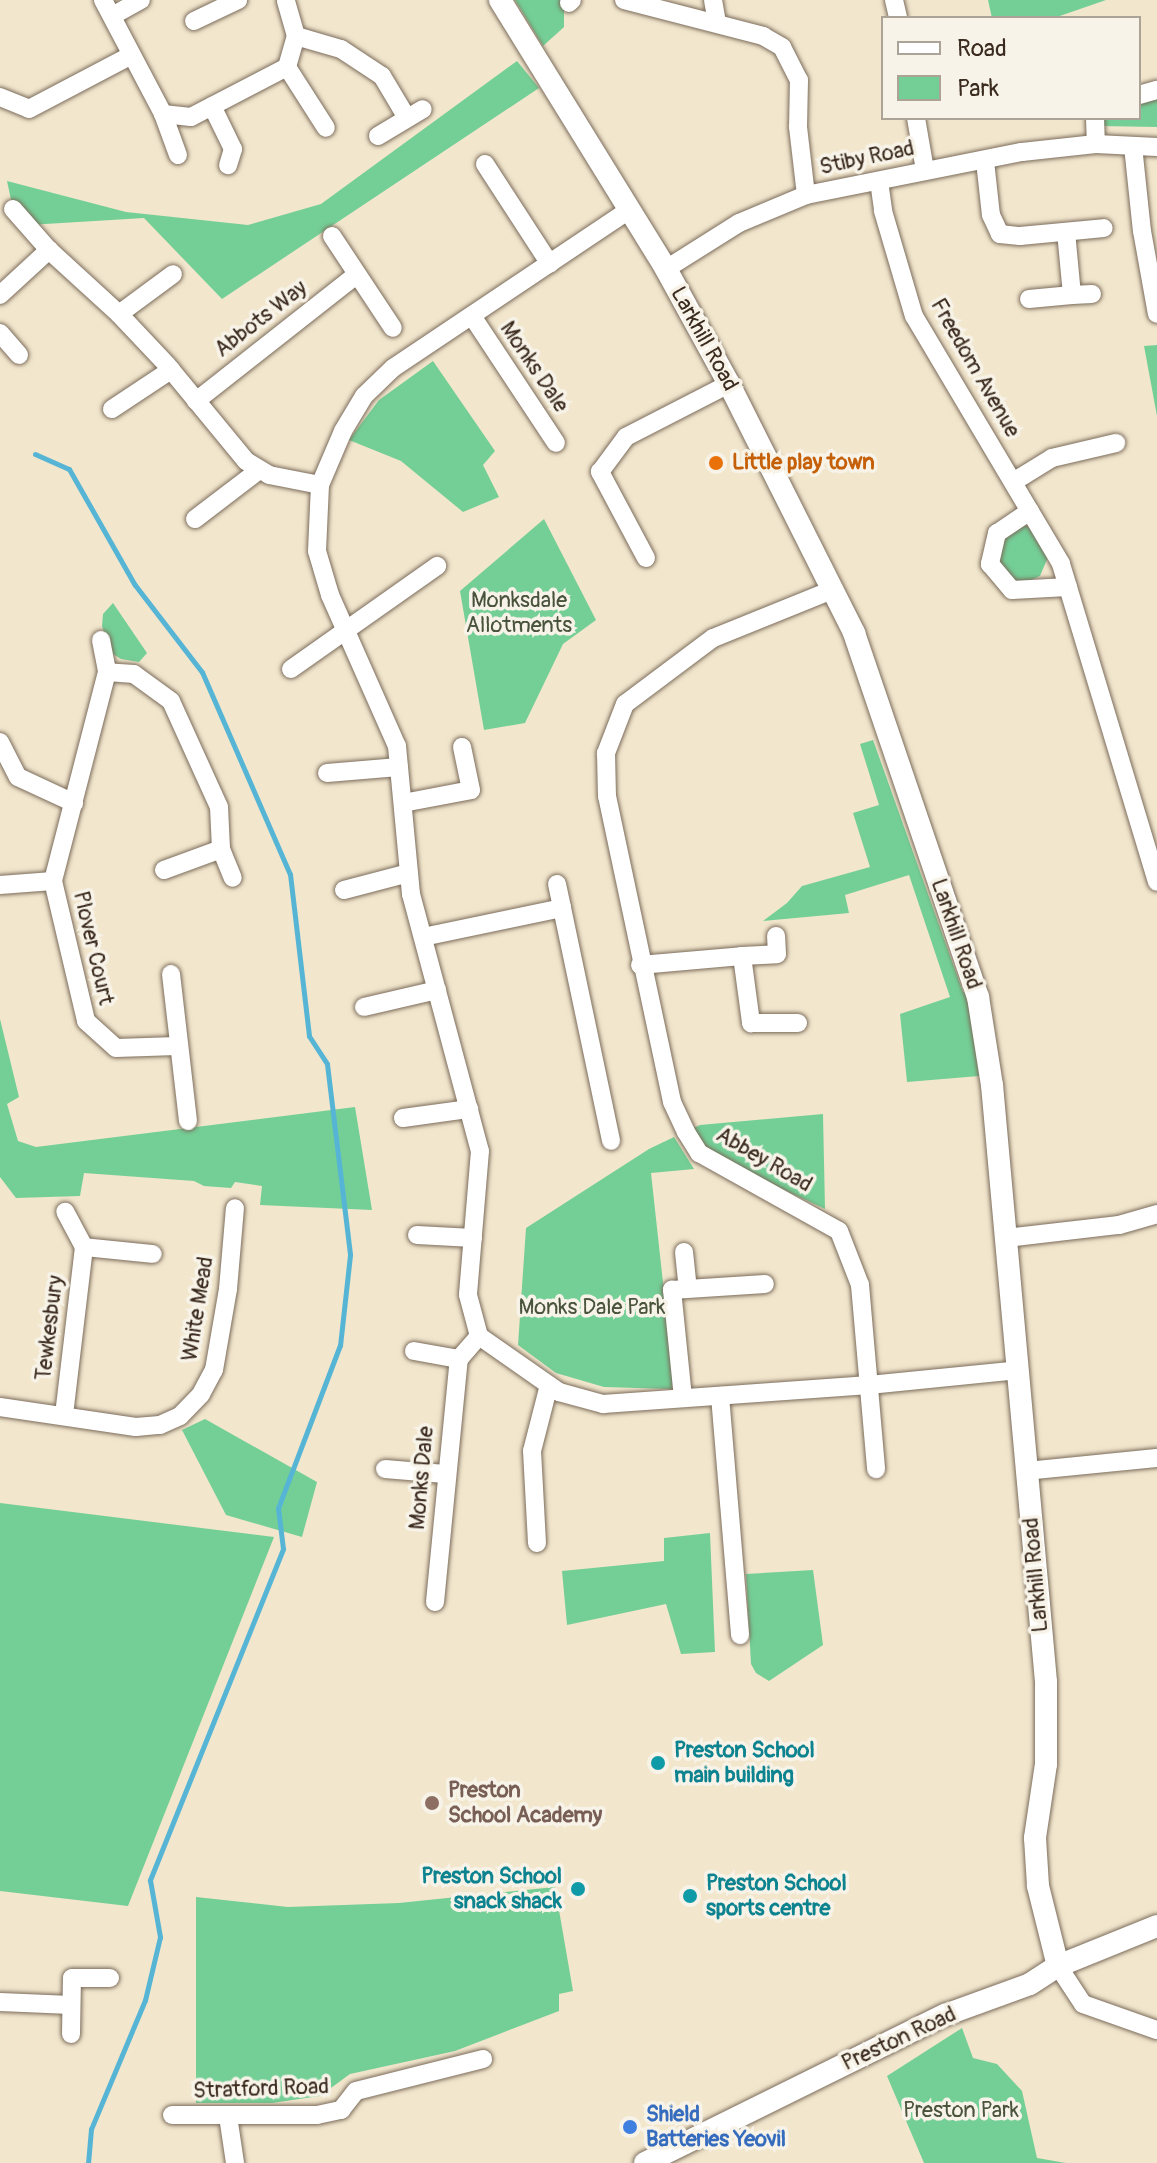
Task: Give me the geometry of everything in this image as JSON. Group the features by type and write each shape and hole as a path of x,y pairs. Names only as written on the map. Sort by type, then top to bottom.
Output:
{"street":[{"path":"141,0 108,8 163,114 178,155"},
{"path":"194,21 238,0"},
{"name":"Larkhill Road","path":"500,0 666,269 729,384 854,633 978,997 992,1085 1048,1719 1046,1764 1035,1838 1038,1886 1058,1966"},
{"path":"624,0 763,36 789,55 799,80 799,140 806,195"},
{"path":"713,0 717,23"},
{"path":"163,114 191,117 287,67 296,36 290,1"},
{"path":"296,36 341,49 382,76 415,114 378,136"},
{"path":"0,97 29,109 132,55"},
{"path":"287,67 326,128"},
{"path":"212,106 233,149 228,165"},
{"path":"916,120 925,170"},
{"path":"1095,120 1096,144"},
{"name":"Stiby Road","path":"666,269 739,223 806,195 1022,152 1096,144 1157,147"},
{"path":"1133,146 1142,231 1157,314"},
{"path":"985,161 993,225 1000,234 1104,228"},
{"path":"485,164 550,264"},
{"name":"Freedom Avenue","path":"879,181 883,211 914,316 1061,564 1157,882"},
{"path":"13,209 49,250 119,314 171,370 246,461 259,470 320,485"},
{"name":"Monks Dale","path":"479,1336 468,1295 480,1151 409,873 397,746 346,632 317,551 320,485 343,431 364,396 393,368 629,210"},
{"path":"1066,232 1072,295"},
{"path":"332,236 393,328"},
{"path":"0,295 49,250"},
{"path":"119,314 173,274"},
{"name":"Abbots Way","path":"196,401 356,275"},
{"path":"1029,299 1092,294"},
{"name":"Monks Dale","path":"472,316 556,443"},
{"path":"0,333 19,355"},
{"path":"112,409 171,370"},
{"path":"646,558 600,472 626,437 729,384"},
{"path":"1013,482 1052,458 1116,443"},
{"path":"195,519 259,470"},
{"path":"1030,511 997,533 990,564 1012,590 1068,587"},
{"path":"291,669 437,566"},
{"name":"Abbey Road","path":"832,590 713,638 625,704 606,753 607,796 640,965 672,1102 699,1153 839,1231 860,1285 869,1385"},
{"path":"0,885 53,881 107,672 101,640"},
{"path":"107,672 134,674 171,701 219,807 221,849 233,878"},
{"path":"0,742 18,777 74,803"},
{"path":"403,803 471,790 462,747"},
{"path":"327,773 399,767"},
{"path":"164,870 221,849"},
{"path":"344,890 409,873"},
{"name":"Plover Court","path":"53,881 86,1021 116,1048 177,1046"},
{"path":"557,884 611,1141"},
{"path":"423,937 562,908"},
{"path":"640,965 742,956 777,945"},
{"path":"742,956 751,1023 798,1023"},
{"path":"171,974 188,1121"},
{"path":"364,1007 437,990"},
{"path":"403,1118 469,1109"},
{"name":"White Mead","path":"0,1407 136,1427 160,1425 180,1416 201,1394 216,1359 228,1289 235,1208"},
{"name":"Tewkesbury","path":"64,1415 84,1247 65,1212"},
{"path":"1006,1238 1119,1225 1157,1214"},
{"path":"417,1235 473,1238"},
{"name":"Tewkesbury","path":"84,1247 153,1254"},
{"path":"684,1252 688,1288"},
{"path":"683,1398 672,1290 765,1284"},
{"path":"414,1351 459,1359 479,1336 559,1392 603,1404 869,1385 1018,1370"},
{"name":"Monks Dale","path":"435,1602 445,1474 459,1359"},
{"path":"537,1543 532,1451 549,1385"},
{"path":"869,1385 876,1469"},
{"path":"720,1396 740,1635"},
{"path":"1026,1471 1157,1458"},
{"path":"385,1469 445,1474"},
{"name":"Preston Road","path":"645,2163 945,2015 1030,1984 1058,1966 1157,1926"},
{"path":"1058,1966 1083,2004 1157,2030"},
{"path":"71,2034 72,1978 110,1978"},
{"path":"0,2002 71,2005"},
{"name":"Stratford Road","path":"172,2115 317,2115 341,2110 356,2091 483,2059"},
{"path":"228,2116 235,2163"}],"green space":[{"path":"515,0 564,0 564,27 543,46"},
{"path":"988,0 1106,0 1060,16 992,16"},
{"path":"517,61 539,88 222,299 144,218 29,225 13,209 7,181 126,212 248,225 321,204"},
{"path":"1157,96 1157,127 1100,126 1100,120 1141,120 1141,101"},
{"path":"1157,345 1157,416 1144,346"},
{"path":"433,361 495,451 483,465 499,497 463,512 401,461 349,440 379,400"},
{"name":"Monksdale Allotments","path":"544,519 596,620 563,644 525,723 484,730 460,591"},
{"path":"1023,525 1031,528 1048,557 1040,576 1021,585 1001,579 991,542"},
{"path":"113,603 147,653 139,662 121,659 110,652 102,626 103,614"},
{"path":"873,740 963,992 975,989 991,1075 907,1082 900,1014 950,997 909,875 845,895 849,913 763,921 787,903 802,886 870,867 853,813 879,805 860,744"},
{"path":"0,1019 19,1097 7,1104 18,1141 36,1147 355,1107 372,1210 260,1205 262,1186 235,1182 231,1188 204,1186 194,1181 84,1173 80,1196 16,1198 0,1177"},
{"path":"823,1114 825,1209 703,1152 687,1131 700,1125"},
{"name":"Monks Dale Park","path":"674,1137 694,1169 651,1173 674,1383 671,1389 604,1387 556,1373 518,1345 526,1228 649,1149"},
{"path":"205,1419 317,1482 302,1537 226,1515 182,1430"},
{"path":"0,1503 274,1537 128,1906 0,1891"},
{"path":"710,1533 715,1652 681,1654 666,1604 567,1625 562,1571 664,1561 664,1538"},
{"path":"813,1570 823,1645 769,1681 756,1673 751,1664 746,1574"},
{"path":"555,1887 573,1991 559,1994 559,2011 455,2051 350,2074 320,2096 272,2103 196,2103 196,1897 288,1907 399,1903"},
{"name":"Preston Park","path":"962,2028 973,2058 997,2064 1022,2091 1037,2158 1066,2163 924,2163 887,2076"}],"waterway":[{"path":"35,454 69,469 135,585 202,672 290,874 309,1036 327,1064 350,1255 340,1345 278,1508 283,1549 150,1880 160,1937 145,2000 91,2129 88,2163"}],"place":[{"name":"Little play town","path":"716,463"},
{"name":"Preston School main building","path":"658,1763"},
{"name":"Preston School Academy","path":"432,1803"},
{"name":"Preston School snack shack","path":"578,1889"},
{"name":"Preston School sports centre","path":"690,1896"},
{"name":"Shield Batteries Yeovil","path":"630,2127"}]}
